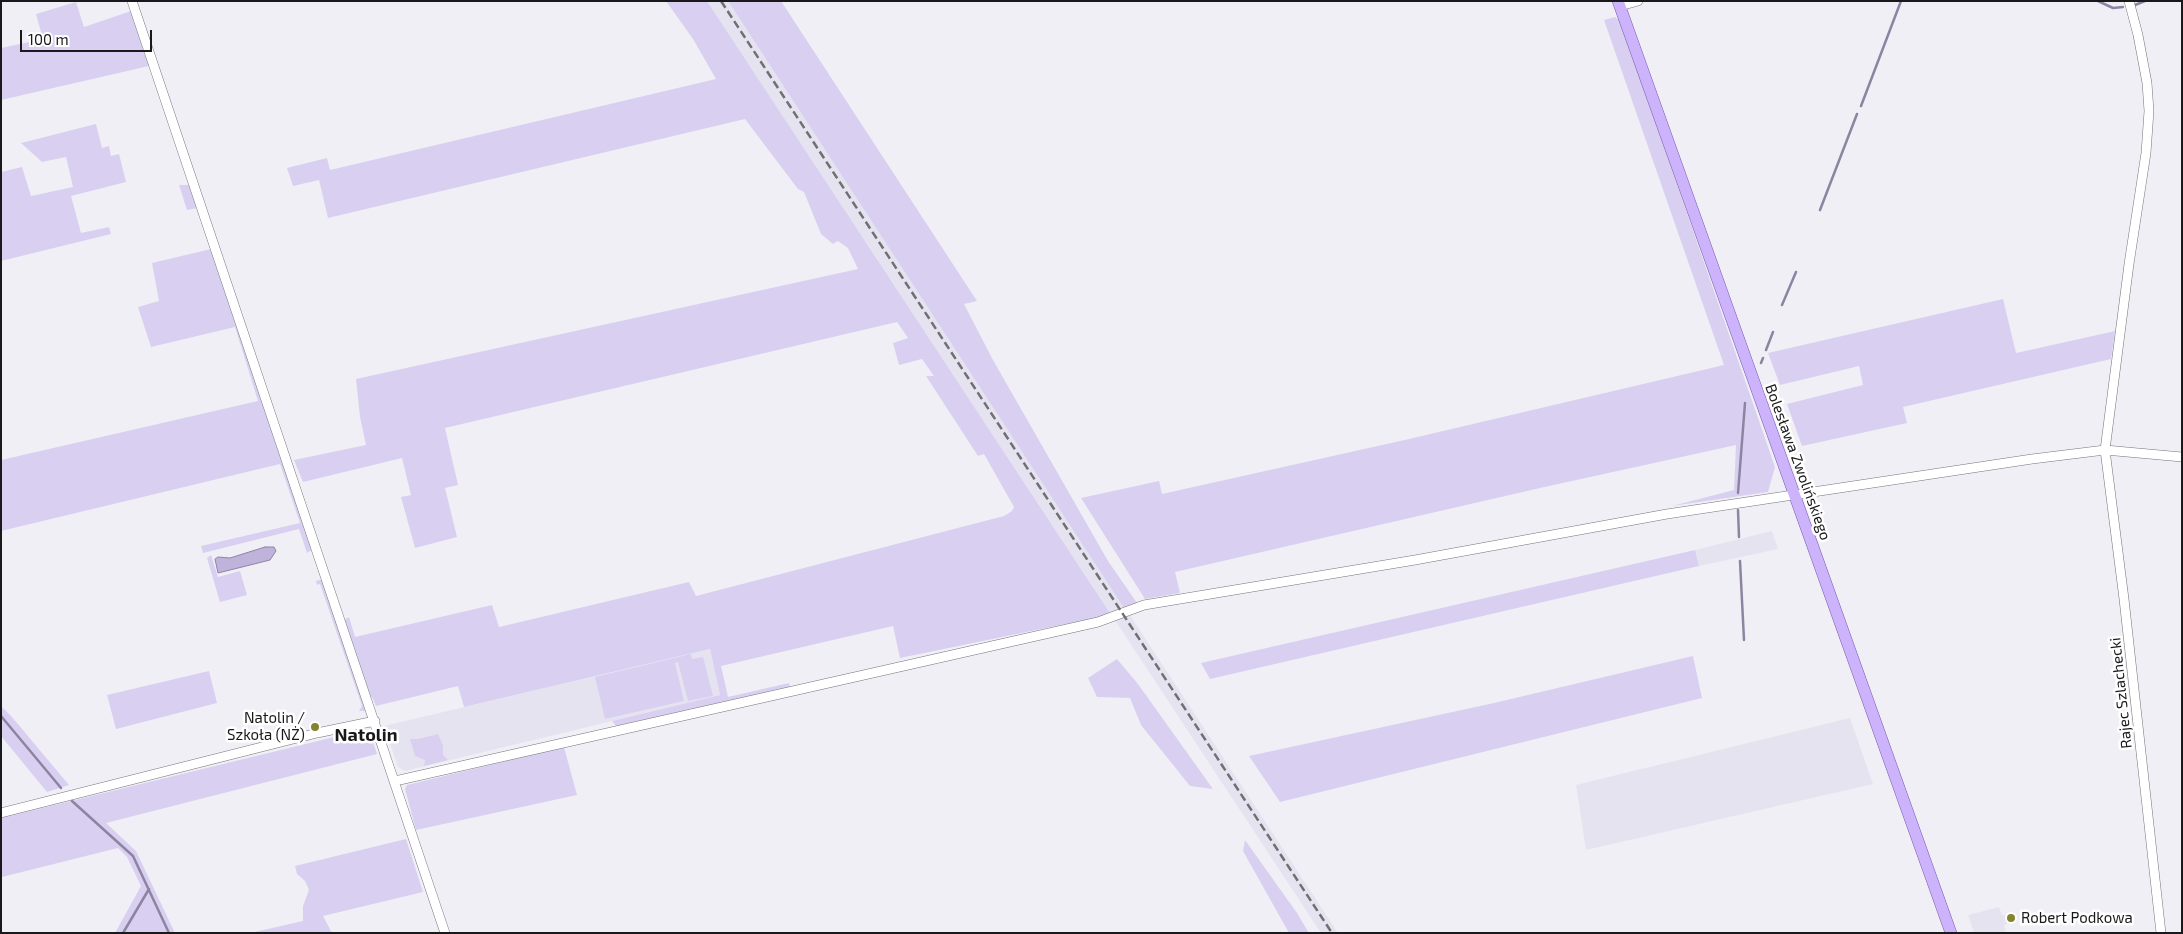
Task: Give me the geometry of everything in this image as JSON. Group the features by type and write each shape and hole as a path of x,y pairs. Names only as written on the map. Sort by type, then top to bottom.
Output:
{"main road":[{"name":"Bolesława Zwolińskiego","path":"1619,3 1951,933"}],"street":[{"path":"132,1 445,933"},
{"path":"1619,3 1638,1"},
{"name":"Rajec Szlachecki","path":"2129,1 2138,35 2147,83 2149,111 2146,153 2129,264 2105,450 2162,933"},
{"path":"395,781 1098,622 1144,605 1415,560 1677,512 2032,459 2105,450 2182,457"},
{"path":"1,813 317,733 375,721"}],"shaded area":[{"path":"666,1 707,1 1110,613 1093,620 1075,622 900,658 893,626 721,666 728,697 789,683 790,687 616,726 612,721 720,695 710,649 464,707 458,686 376,706 372,697 370,697 344,620 349,617 355,637 492,605 499,627 689,582 696,596 1004,516 1012,511 1014,507 984,454 978,456 926,376 934,376 922,359 899,365 893,343 908,338 897,322 445,428 458,485 445,488 457,537 415,548 401,497 411,495 402,458 303,482 294,460 366,445 360,417 356,379 858,269 848,248 838,241 833,244 821,234 804,192 798,189 745,119 328,218 319,180 293,186 287,168 327,158 330,170 716,79 693,39"},
{"path":"707,1 728,1 1338,933 1321,933"},
{"path":"728,1 781,1 977,301 964,304 993,360 1108,561 1137,603 1124,608"},
{"path":"76,2 84,27 131,11 149,66 1,100 1,48 43,39 36,14"},
{"path":"1615,17 1619,20 1775,467 1768,492 1672,506 1734,490 1736,445 1175,572 1180,593 1145,599 1081,498 1159,481 1162,494 1409,439 1724,365 1604,20"},
{"path":"96,124 102,148 109,146 111,156 119,154 126,182 71,196 81,233 109,227 111,234 1,261 1,172 22,167 31,196 73,187 66,157 42,162 21,143"},
{"path":"179,185 189,185 197,208 187,210"},
{"path":"211,249 313,549 307,553 299,529 203,553 201,546 300,523 280,464 1,531 1,460 258,401 235,327 151,347 138,307 159,301 152,263"},
{"path":"2003,299 2016,353 2115,331 2111,359 1903,407 1907,423 1802,446 1787,404 1863,385 1859,366 1780,385 1768,353"},
{"path":"1772,531 1778,549 1699,566 1695,550"},
{"path":"265,547 274,547 276,551 270,560 218,573 215,559 218,557 230,558"},
{"path":"1695,550 1699,566 1210,679 1201,663"},
{"path":"211,555 218,577 240,571 247,595 220,602 207,558"},
{"path":"324,579 368,711 359,711 362,706 320,584 317,585 316,581"},
{"path":"710,649 720,695 405,771 398,767 384,726"},
{"path":"691,654 692,659 703,657 713,696 688,701 678,662 675,663 684,701 605,719 595,677"},
{"path":"1693,656 1702,698 1280,802 1249,756 1494,703"},
{"path":"1117,659 1138,684 1213,789 1190,786 1141,725 1130,698 1097,697 1088,678"},
{"path":"209,671 217,703 116,729 107,695"},
{"path":"1,706 69,785 47,792 1,736"},
{"path":"1850,718 1873,784 1586,850 1576,785"},
{"path":"359,731 372,739 377,754 106,823 136,851 175,933 115,933 141,886 127,857 118,848 2,877 1,818"},
{"path":"438,734 443,745 443,755 448,760 424,766 425,760 415,756 410,739"},
{"path":"564,747 577,795 416,830 405,789 407,785"},
{"path":"406,839 423,892 323,916 332,933 250,933 303,921 303,906 309,890 305,881 297,874 295,866"},
{"path":"1245,840 1309,933 1289,933 1243,851"},
{"path":"1999,907 2002,915 2005,915 2007,924 2004,925 2006,933 1974,933 1968,915"}],"waterway":[{"path":"1861,106 1901,1"},
{"path":"2098,1 2113,8 2123,7"},
{"path":"2135,5 2145,1"},
{"path":"1820,210 1857,114"},
{"path":"1782,305 1796,272"},
{"path":"1766,350 1773,332"},
{"path":"1761,363 1763,358"},
{"path":"1738,493 1745,403"},
{"path":"1738,510 1739,537"},
{"path":"1740,561 1744,640"},
{"path":"1,716 61,788"},
{"path":"72,801 133,856 169,933"},
{"path":"123,933 149,889"}],"railway":[{"path":"721,1 1332,933"}],"place":[{"name":"Natolin / Szkoła (NŻ)","path":"315,727"},
{"name":"Robert Podkowa","path":"2011,918"}],"district":[{"name":"Natolin","path":"366,735"}]}
